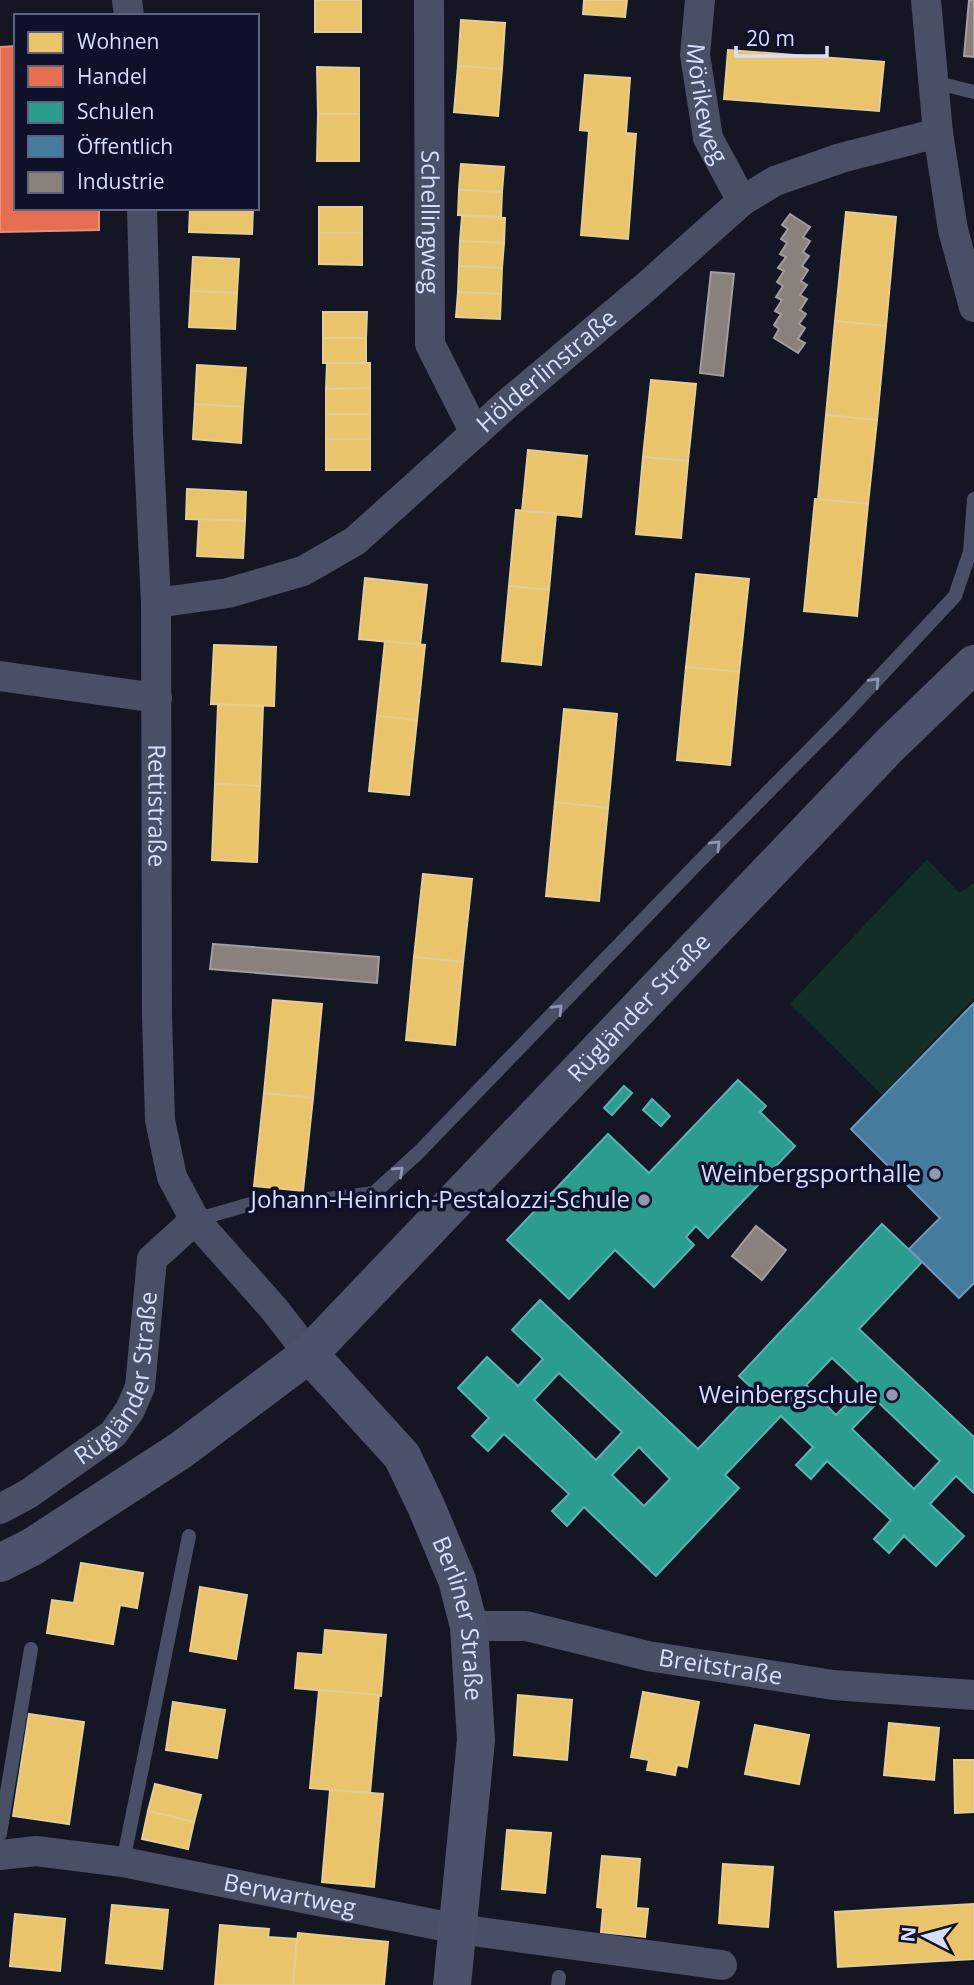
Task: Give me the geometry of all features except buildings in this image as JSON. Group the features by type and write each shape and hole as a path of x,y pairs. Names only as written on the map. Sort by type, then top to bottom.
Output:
{"main road":[{"name":"Rügländer Straße","path":"0,1563 32,1547 181,1450 309,1354 890,745 974,664"},
{"name":"Berliner Straße","path":"309,1354 402,1456 457,1580 469,1626 476,1740 452,1985"}],"street":[{"name":"Schellingweg","path":"429,0 430,344 475,433"},
{"name":"Mörikeweg","path":"700,0 695,55 708,138 742,201"},
{"path":"926,0 938,133 953,230 974,307"},
{"name":"Hölderlinstraße","path":"156,603 228,593 303,571 355,541 742,201 775,181 841,158 938,133"},
{"name":"Rettistraße","path":"142,210 156,603 157,1015 160,1120 172,1177 195,1220 274,1309 309,1354"},
{"path":"0,676 157,698"},
{"name":"Rügländer Straße","path":"0,1508 28,1494 113,1434 130,1410 140,1387 152,1259 195,1220"},
{"name":"Breitstraße","path":"469,1626 526,1626 648,1656 833,1685 974,1695"},
{"name":"Berwartweg","path":"0,1855 36,1851 123,1862 458,1929"},
{"path":"458,1929 722,1965"}],"lane":[{"path":"933,82 974,92"},
{"path":"195,1220 254,1203 374,1194 419,1152 843,716 955,596 970,552 974,499"},
{"path":"123,1862 189,1536"},
{"path":"0,1834 31,1649"}],"green space":[{"path":"927,859 959,893 974,883 974,998 882,1095 790,1004"}],"place":[{"name":"Weinbergsporthalle","path":"935,1174"},
{"name":"Johann-Heinrich-Pestalozzi-Schule","path":"644,1200"},
{"name":"Weinbergschule","path":"892,1395"}]}
